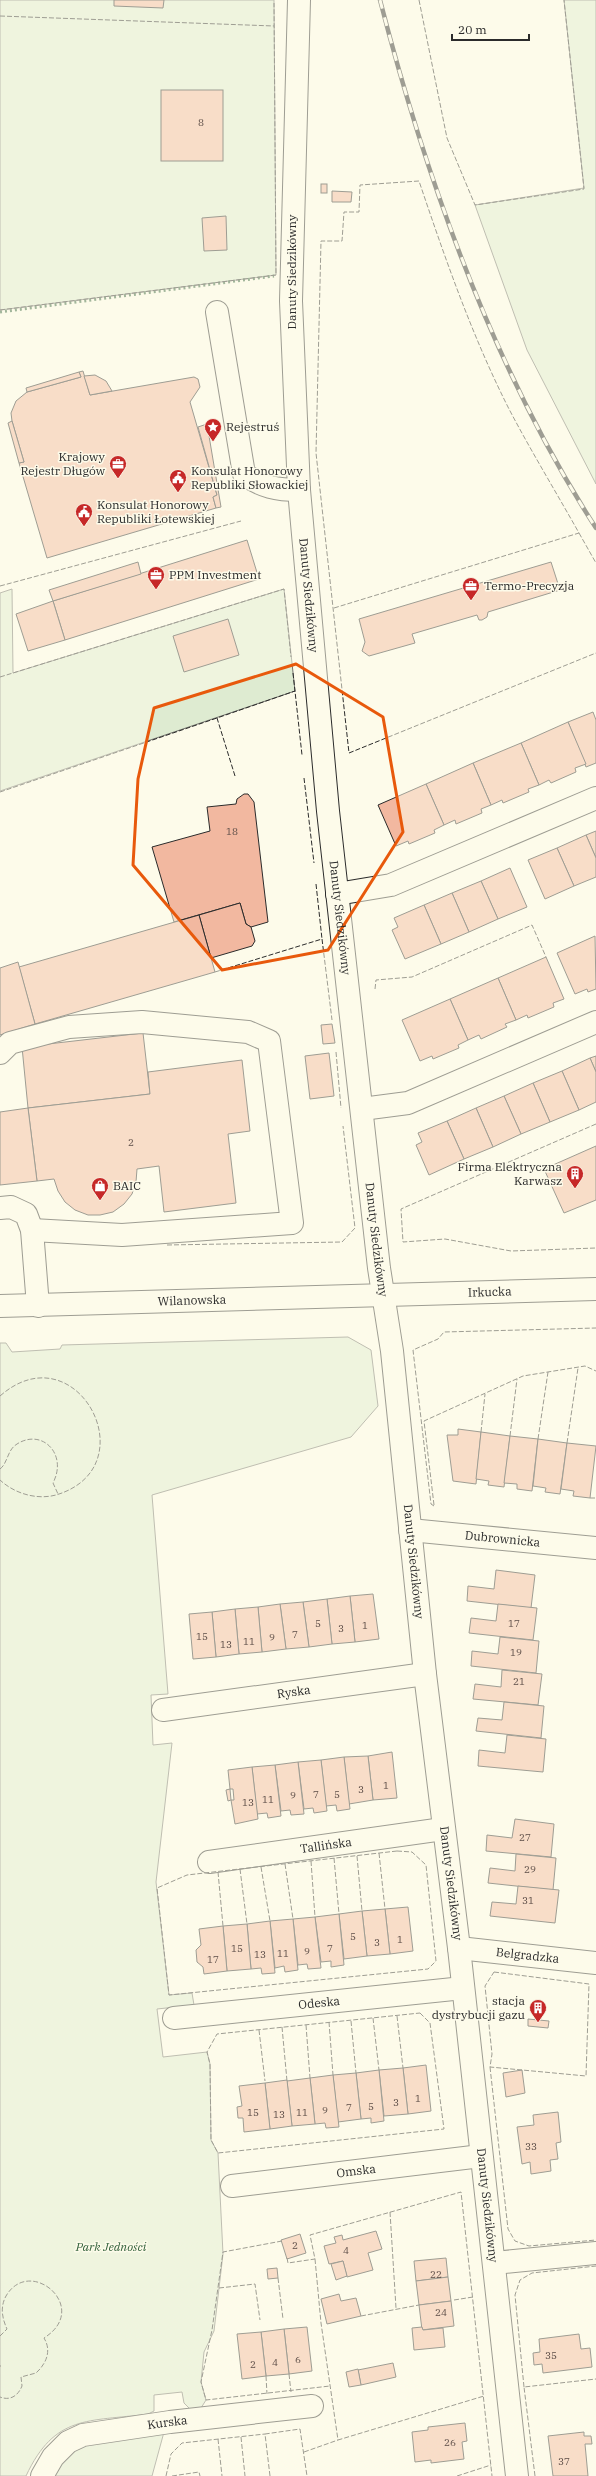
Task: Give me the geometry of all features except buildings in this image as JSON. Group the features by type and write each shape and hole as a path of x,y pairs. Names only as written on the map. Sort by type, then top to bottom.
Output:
{"street":[{"name":"Danuty Siedzikówny","path":"299,0 291,301 299,490 337,894 384,1297 392,1351 425,1674 443,1829 459,1948 517,2476"},
{"path":"217,312 244,474 258,484 277,490 299,490"},
{"path":"337,894 391,885 596,798"},
{"path":"0,1053 10,1043 69,1027 142,1022 248,1032 269,1041 292,1222 122,1235 32,1230"},
{"path":"362,1109 408,1103 596,1022"},
{"path":"0,1208 11,1206 26,1214 32,1230 38,1306"},
{"name":"Irkucka","path":"384,1297 596,1289"},
{"name":"Wilanowska","path":"0,1306 384,1297"},
{"name":"Dubrownicka","path":"410,1530 596,1548"},
{"name":"Ryska","path":"163,1710 425,1674"},
{"name":"Tallińska","path":"209,1862 443,1829"},
{"name":"Belgradzka","path":"459,1948 596,1963"},
{"name":"Odeska","path":"174,2018 463,1988"},
{"name":"Omska","path":"232,2186 481,2156"},
{"path":"494,2263 596,2253"},
{"name":"Kurska","path":"42,2476 53,2457 68,2442 83,2435 170,2422 312,2406"}],"highlighted area":[{"path":"296,664 383,717 403,832 328,950 222,970 133,865 138,779 154,708"}],"green space":[{"path":"0,0 274,0 276,275 0,310"},
{"path":"564,0 596,0 596,484 527,350 475,205 584,188"},
{"path":"12,589 13,673 284,589 295,691 0,791 0,593"},
{"name":"Park Jedności","path":"348,1337 371,1350 378,1406 351,1437 152,1495 168,1694 151,1695 153,1745 172,1743 156,1882 169,1995 192,1993 194,2005 157,2009 163,2057 207,2052 210,2064 211,2140 218,2153 223,2254 214,2331 204,2352 201,2382 206,2400 201,2408 190,2409 184,2403 182,2392 154,2395 154,2411 148,2414 108,2418 75,2425 62,2431 49,2441 37,2456 26,2476 0,2476 0,1343 6,1343 12,1352 60,1349 62,1345"},
{"path":"164,2432 152,2476 53,2476 62,2460 81,2445"}],"railway":[{"path":"380,0 398,68 419,136 467,273 495,340 526,405 560,468 596,528"}],"hedge":[{"path":"0,312 274,276"}],"fence":[{"path":"419,0 447,138 475,205 584,189 564,0"},
{"path":"0,310 276,275 274,3"},
{"path":"0,16 274,26"},
{"path":"334,608 579,533 517,425 483,353 460,296 419,181 360,185 359,212 344,212 342,241 321,241 316,453 349,753 596,653"},
{"path":"0,586 241,521"},
{"path":"579,533 596,563"},
{"path":"0,677 284,589 291,657"},
{"path":"293,673 302,755"},
{"path":"235,776 217,718 295,691"},
{"path":"0,792 217,718"},
{"path":"304,778 314,863"},
{"path":"316,884 322,939"},
{"path":"375,989 376,980 412,977 532,925 546,957"},
{"path":"215,972 322,939 332,1020"},
{"path":"336,1052 341,1108"},
{"path":"596,1124 401,1209 403,1242 445,1239 511,1251 596,1248"},
{"path":"167,1245 342,1242 355,1228 343,1126"},
{"path":"434,1506 431,1504 413,1350 438,1339 444,1332 596,1328"},
{"path":"434,1505 424,1421 523,1376 585,1366 596,1371"},
{"path":"567,1443 578,1368"},
{"path":"538,1439 548,1372"},
{"path":"0,1396 28,1380 54,1379 76,1390 92,1410 100,1434 98,1458 84,1480 56,1495 41,1497 26,1495 12,1489 0,1480"},
{"path":"510,1436 517,1379"},
{"path":"481,1432 485,1394"},
{"path":"0,1469 5,1463 11,1450 17,1444 26,1440 35,1439 43,1442 50,1447 55,1454 57,1472 53,1483 58,1494"},
{"path":"590,1498 596,1498"},
{"path":"397,1851 412,1852 426,1865 436,1961 428,1969 169,1995 157,1888 187,1875 397,1851"},
{"path":"379,1853 385,1909"},
{"path":"357,1856 362,1911"},
{"path":"334,1858 339,1914"},
{"path":"311,1861 315,1917"},
{"path":"285,1864 293,1919"},
{"path":"261,1867 270,1921"},
{"path":"240,1869 247,1924"},
{"path":"218,1872 223,1926"},
{"path":"494,1972 589,1984 586,2076 490,2067 492,2054 485,1986 494,1972"},
{"path":"420,2013 430,2023 444,2129 218,2153 211,2140 210,2064 207,2052 217,2034 420,2013"},
{"path":"397,2016 403,2068"},
{"path":"373,2018 379,2070"},
{"path":"351,2021 356,2073"},
{"path":"329,2022 333,2075"},
{"path":"306,2025 310,2078"},
{"path":"282,2027 287,2081"},
{"path":"259,2030 265,2081"},
{"path":"490,2067 508,2229 515,2241 529,2246 596,2240"},
{"path":"287,2258 288,2263 315,2259 310,2235 461,2192 492,2476"},
{"path":"390,2212 396,2308"},
{"path":"282,2241 223,2252 212,2330 201,2382 206,2400 330,2386"},
{"path":"315,2259 321,2323 338,2440 484,2396"},
{"path":"524,2387 515,2295 520,2280 532,2273 596,2266"},
{"path":"278,2278 283,2319"},
{"path":"0,2336 7,2329 2,2312 4,2300 16,2285 29,2281 41,2283 52,2290 59,2301 62,2313 57,2326 44,2338 48,2352 43,2366 36,2373 21,2377 22,2386 16,2395 10,2398 0,2397"},
{"path":"219,2288 255,2284 260,2320"},
{"path":"454,2300 473,2297"},
{"path":"361,2316 419,2305"},
{"path":"289,2374 291,2392"},
{"path":"266,2376 267,2394"},
{"path":"535,2476 524,2387 596,2379"},
{"path":"270,2476 265,2434 300,2429 307,2476"},
{"path":"166,2476 171,2454 182,2443 265,2434"},
{"path":"241,2437 245,2476"},
{"path":"218,2439 222,2476"},
{"path":"304,2452 338,2440"},
{"path":"457,2476 491,2465"},
{"path":"172,2476 199,2472 200,2476"}],"place":[{"name":"Rejestruś","path":"213,442"},
{"name":"Krajowy Rejestr Długów","path":"118,479"},
{"name":"Konsulat Honorowy Republiki Słowackiej","path":"178,493"},
{"name":"Konsulat Honorowy Republiki Łotewskiej","path":"84,527"},
{"name":"PPM Investment","path":"156,590"},
{"name":"Termo-Precyzja","path":"471,601"},
{"name":"Firma Elektryczna Karwasz","path":"575,1189"},
{"name":"BAIC","path":"100,1201"},
{"name":"stacja dystrybucji gazu","path":"538,2023"}]}
